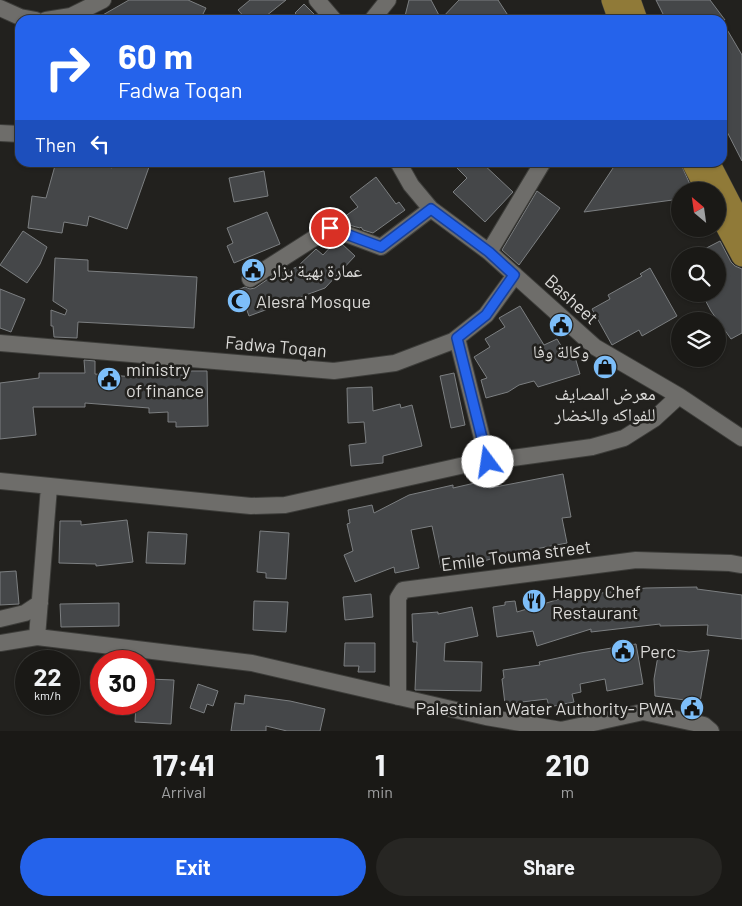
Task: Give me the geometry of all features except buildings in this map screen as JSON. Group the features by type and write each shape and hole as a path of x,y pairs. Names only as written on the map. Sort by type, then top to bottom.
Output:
{"main road":[{"path":"612,0 617,15"},
{"path":"630,0 635,15"},
{"path":"695,167 702,182"},
{"path":"712,167 742,226"},
{"path":"726,226 742,256"}],"street":[{"path":"75,15 103,0"},
{"path":"317,0 330,15"},
{"path":"376,15 388,0"},
{"path":"0,8 16,15"},
{"path":"0,133 15,134"},
{"name":"Basheet","path":"401,167 411,185 431,209 489,252 595,347 679,396 742,438"},
{"path":"489,252 540,167"},
{"path":"250,280 330,228 381,247 431,209"},
{"name":"Fadwa Toqan","path":"0,343 334,371 395,363 453,341 486,315 514,275"},
{"path":"457,338 488,462"},
{"path":"0,481 220,504 251,506 285,505 459,466 592,447 624,438 654,419 679,396"},
{"path":"37,636 49,487"},
{"name":"Emile Touma street","path":"398,697 398,598 403,590 636,560 742,565"},
{"path":"0,619 25,613 40,603"},
{"path":"0,643 37,636 252,663 398,697 496,725 561,730 643,712 704,725 711,731"}],"place":[{"name":"عمارة بهية بزار","path":"253,270"},
{"name":"Alesra' Mosque","path":"239,301"},
{"name":"وكالة وفا","path":"561,325"},
{"name":"معرض المصايف للفواكه والخضار","path":"605,367"},
{"name":"ministry of finance","path":"109,379"},
{"name":"Happy Chef Restaurant","path":"534,601"},
{"name":"Perc","path":"623,651"},
{"name":"Palestinian Water Authority- PWA","path":"692,708"}],"route":[{"path":"330,228 381,247 431,209 489,252 514,275 486,315 457,338 488,462"}]}
